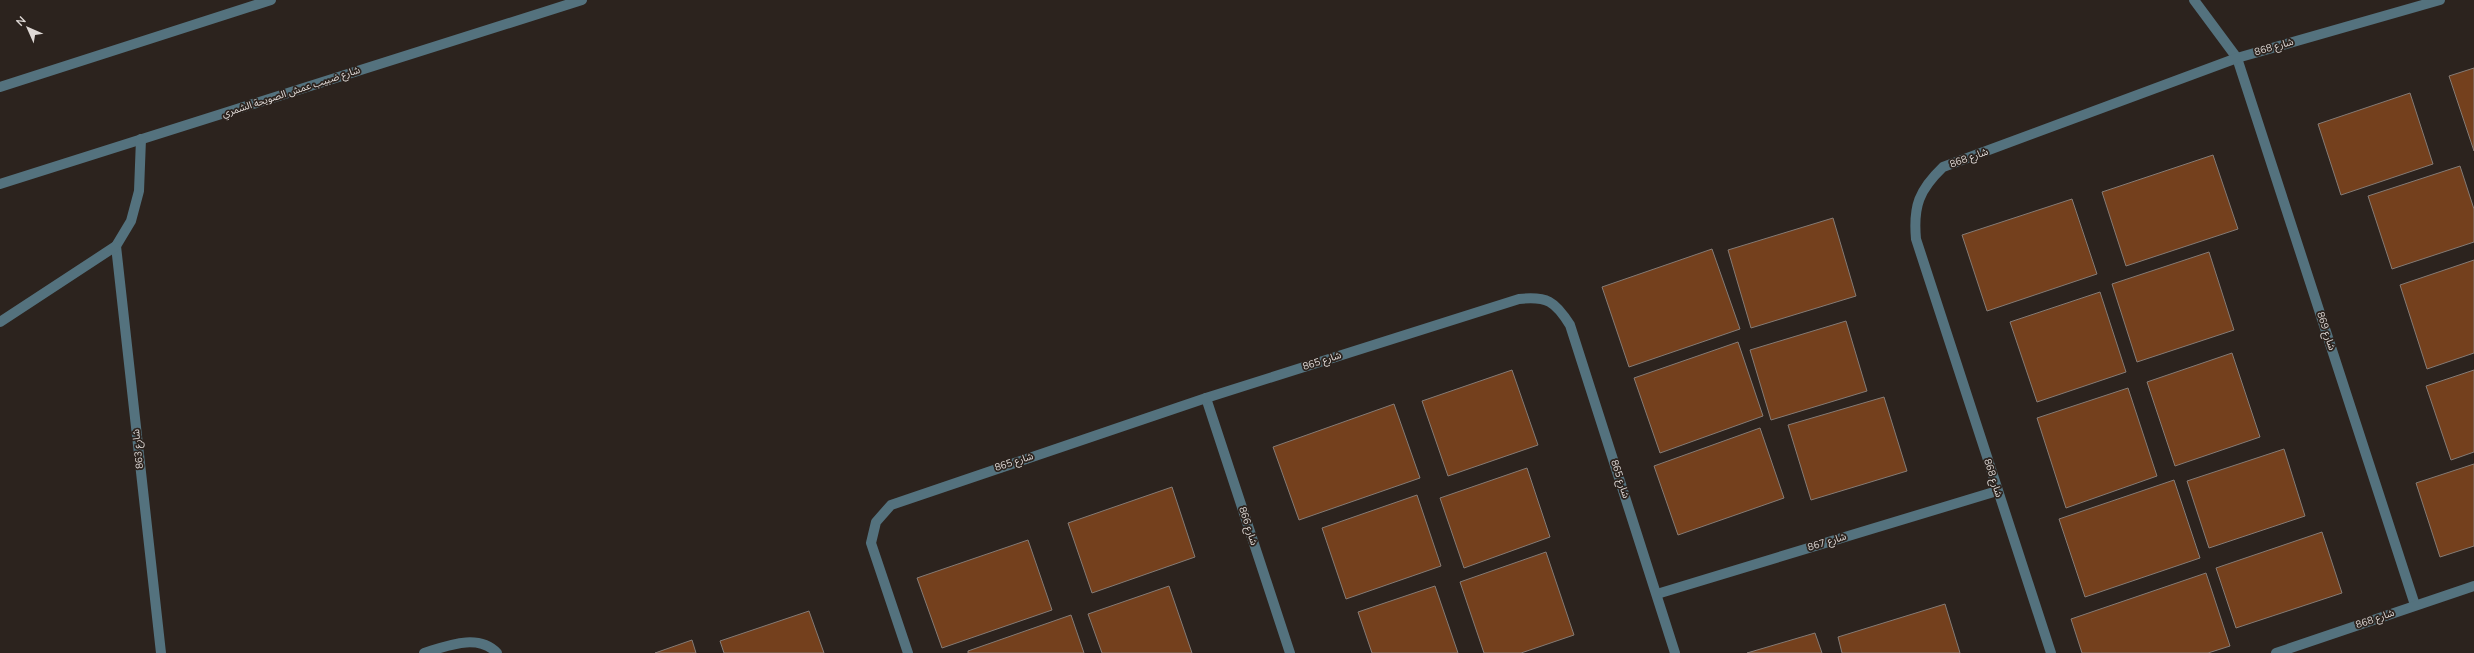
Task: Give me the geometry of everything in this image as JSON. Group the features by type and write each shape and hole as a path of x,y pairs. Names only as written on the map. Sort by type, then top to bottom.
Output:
{"street":[{"path":"0,87 271,0"},
{"name":"شارع ضبيب عمش الصويحة الشمري","path":"0,184 582,0"},
{"name":"شارع 869","path":"2194,0 2237,58 2415,605"},
{"name":"شارع 868","path":"2051,653 1916,239 1914,216 1921,194 1929,180 1944,167 2237,58 2440,0"},
{"path":"0,322 116,246 131,221 137,198 141,140"},
{"name":"شارع 863","path":"116,246 161,653"},
{"name":"شارع 865","path":"908,653 871,543 876,522 891,505 1206,398 1519,299 1536,297 1548,300 1560,309 1570,325 1675,653"},
{"name":"شارع 866","path":"1206,398 1290,653"},
{"name":"شارع 867","path":"1657,594 1997,491"},
{"name":"شارع 868","path":"2276,653 2474,586"},
{"path":"424,653 463,641 490,646 497,653"}],"building":[{"path":"2474,68 2474,151 2449,76"},
{"path":"2410,93 2433,164 2341,195 2318,124"},
{"path":"2213,155 2238,229 2126,266 2102,192"},
{"path":"2460,166 2474,209 2474,242 2392,269 2368,196"},
{"path":"2072,199 2097,274 1987,311 1962,235"},
{"path":"1833,218 1856,296 1751,328 1728,250"},
{"path":"1712,249 1740,329 1629,367 1602,287"},
{"path":"2209,252 2234,330 2137,362 2112,284"},
{"path":"2474,260 2474,353 2427,369 2400,285"},
{"path":"2100,292 2126,372 2037,402 2010,322"},
{"path":"1846,321 1867,391 1771,420 1750,350"},
{"path":"1738,342 1763,416 1660,453 1634,378"},
{"path":"2232,353 2260,437 2175,466 2147,382"},
{"path":"1512,370 1538,445 1448,476 1422,401"},
{"path":"2474,370 2474,452 2451,460 2426,386"},
{"path":"2128,388 2157,476 2066,508 2037,418"},
{"path":"1884,397 1907,471 1811,500 1788,425"},
{"path":"1394,404 1420,478 1299,520 1273,447"},
{"path":"1760,428 1784,498 1678,535 1654,466"},
{"path":"2284,449 2305,516 2209,548 2187,481"},
{"path":"2474,464 2474,546 2440,557 2416,483"},
{"path":"1527,468 1550,537 1464,568 1440,498"},
{"path":"2174,480 2200,558 2085,597 2059,519"},
{"path":"1172,487 1195,557 1092,593 1068,523"},
{"path":"1417,495 1441,566 1346,599 1322,528"},
{"path":"2322,532 2342,593 2236,628 2216,568"},
{"path":"1028,540 1052,610 942,648 917,578"},
{"path":"1546,552 1574,635 1521,653 1484,653 1460,582"},
{"path":"2206,573 2230,646 2208,653 2082,653 2071,619"},
{"path":"1169,586 1192,653 1102,653 1088,614"},
{"path":"1435,586 1458,653 1372,653 1358,612"},
{"path":"1945,604 1960,653 1842,653 1838,637"},
{"path":"809,611 824,653 724,653 720,641"},
{"path":"1071,615 1084,653 968,653 968,651"},
{"path":"1815,633 1822,653 1747,653"},
{"path":"692,640 696,653 655,653"}]}
